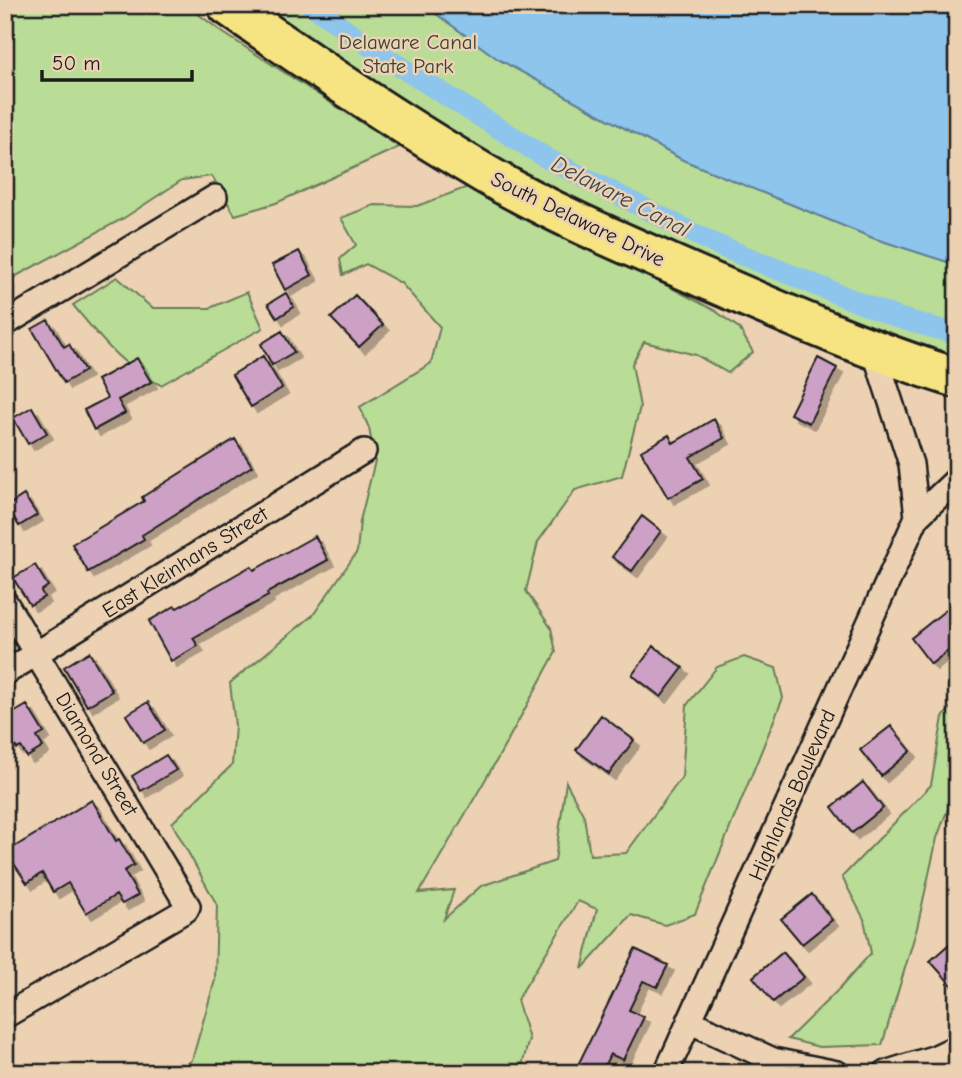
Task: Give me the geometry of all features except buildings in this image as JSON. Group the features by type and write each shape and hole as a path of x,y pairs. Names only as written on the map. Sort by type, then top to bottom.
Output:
{"highway":[{"name":"South Delaware Drive","path":"227,5 370,102 521,194 608,237 810,324 874,350 957,378"}],"street":[{"path":"5,324 215,197"},
{"path":"874,350 911,464 917,517"},
{"name":"East Kleinhans Street","path":"5,673 364,451"},
{"name":"Highlands Boulevard","path":"666,1073 917,517 957,479"},
{"name":"Diamond Street","path":"5,602 188,906 186,910 5,1016"},
{"path":"689,1021 773,1060 837,1073"},
{"path":"885,1073 936,1057 957,1047"}],"green space":[{"path":"5,5 186,5 225,34 399,147 276,203 235,215 212,176 182,180 124,218 5,282"},
{"name":"Delaware Canal State Park","path":"254,5 424,5 498,59 683,160 873,238 957,265 957,364 767,293 478,154"},
{"path":"473,185 714,310 739,328 753,352 728,373 696,355 644,342 632,364 640,407 622,476 575,490 538,542 526,591 551,628 556,652 419,893 454,890 444,919 481,886 555,861 566,782 584,816 590,855 626,853 682,777 687,705 717,667 744,657 776,668 783,698 695,914 665,925 631,915 582,969 597,909 578,901 517,1000 529,1039 520,1073 177,1073 192,1060 215,980 217,905 172,823 232,765 235,726 230,683 313,615 357,552 360,521 375,461 369,428 360,407 431,363 440,327 401,283 366,264 343,275 340,259 356,245 341,218 374,205 417,206"},
{"path":"117,277 152,308 210,308 247,292 263,328 161,385 123,361 73,305"},
{"path":"957,700 957,784 937,838 917,928 882,1045 819,1047 788,1039 871,953 864,919 842,877 931,785 943,717"}],"water":[{"path":"424,5 957,5 957,265 873,238 683,160 498,59"}],"waterway":[{"name":"Delaware Canal","path":"311,5 388,59 548,159 715,244 895,317 957,334"}]}
